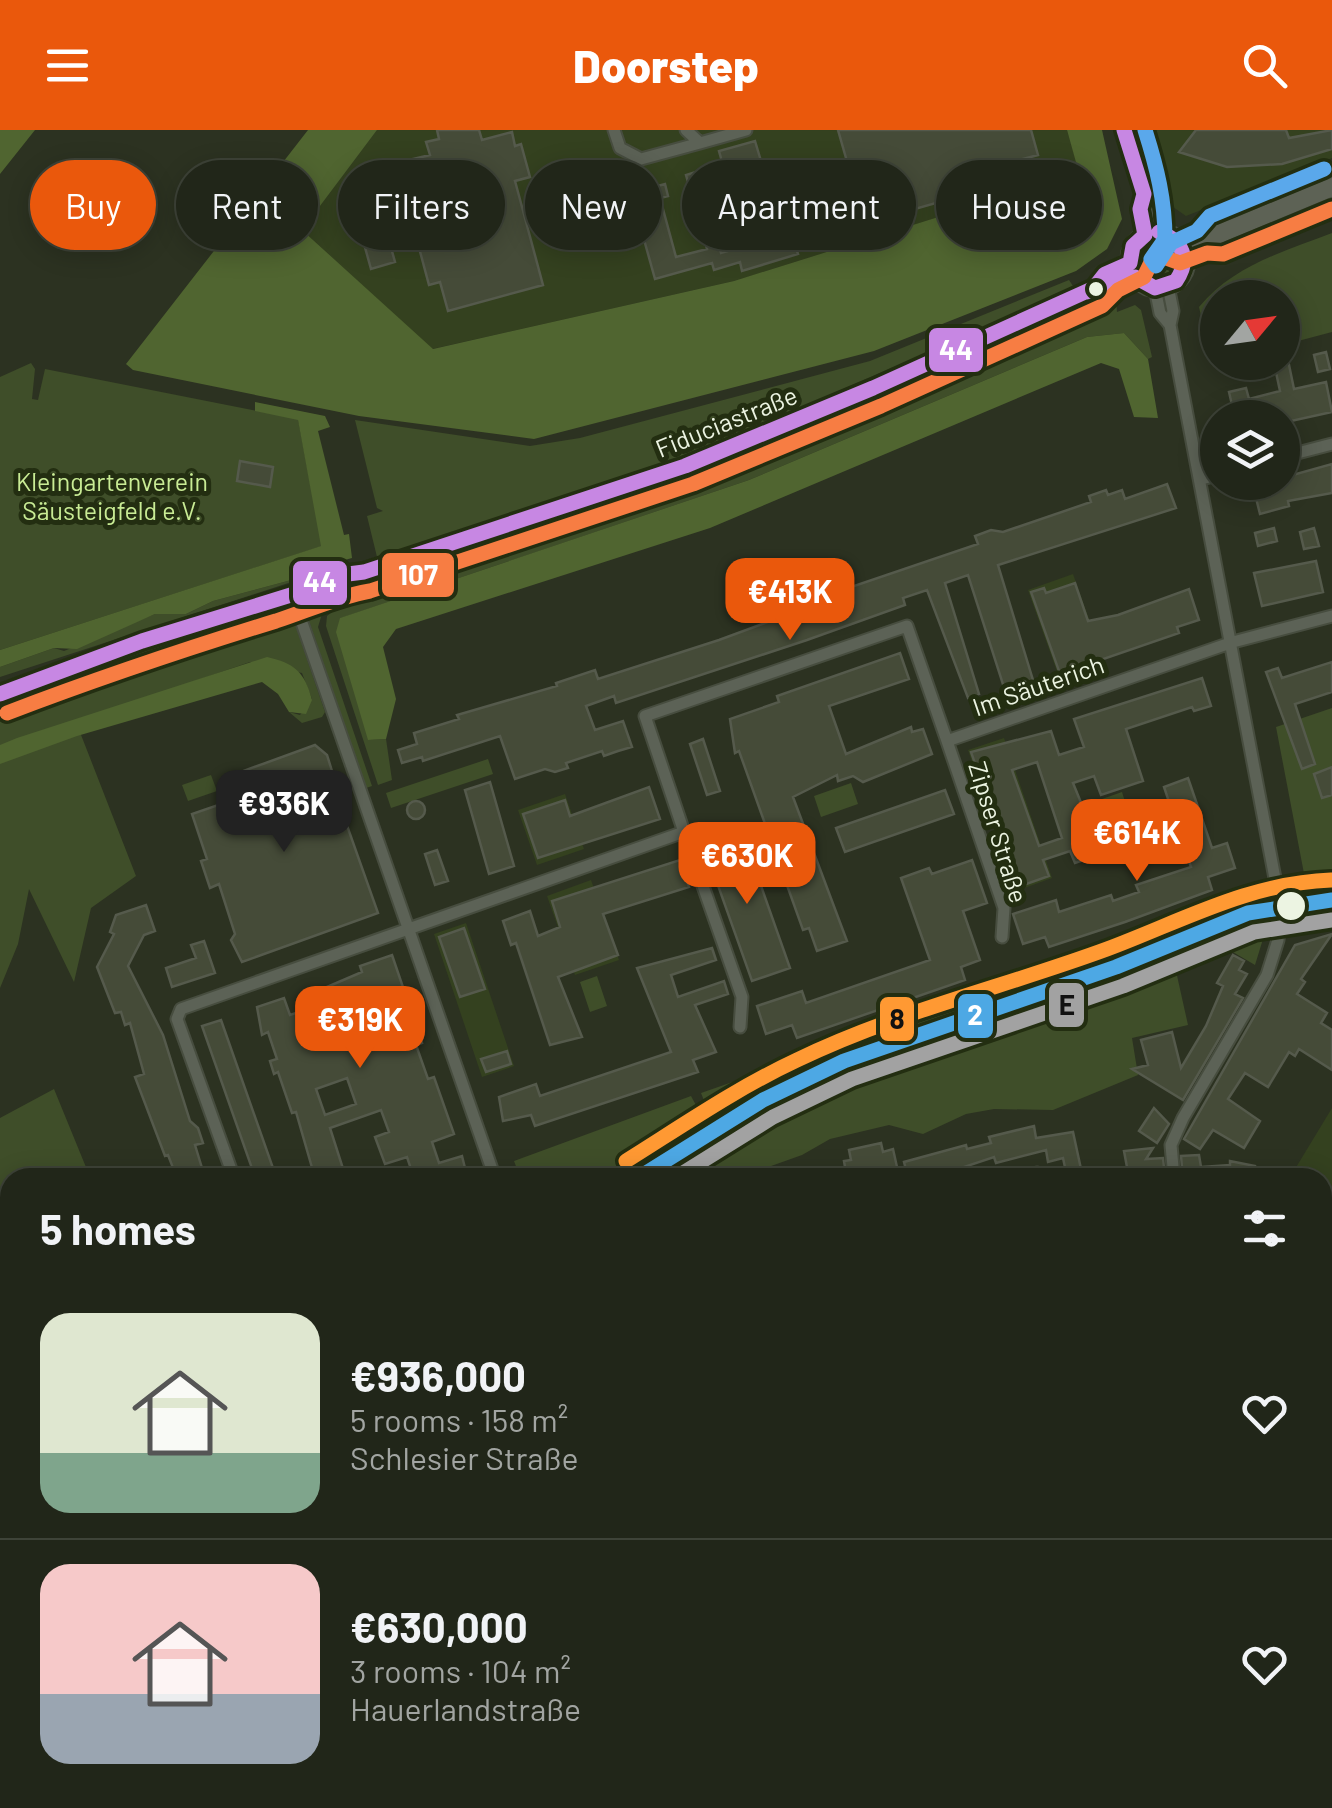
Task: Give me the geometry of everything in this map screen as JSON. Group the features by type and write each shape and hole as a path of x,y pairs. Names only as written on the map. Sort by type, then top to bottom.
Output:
{"main road":[{"path":"1182,250 1204,233 1219,234 1332,187"},
{"path":"1152,233 1182,250 1182,274 1161,287 1132,270 1133,246 1152,233"},
{"name":"Fiduciastraße","path":"0,694 142,641 300,592 332,576 364,572 685,466 873,388 1094,288 1110,288 1132,270"}],"street":[{"path":"614,130 620,148 633,158 746,130"},
{"path":"686,130 700,144"},
{"path":"1124,130 1144,194 1154,206 1152,233"},
{"path":"1161,287 1173,311 1170,326 1200,479"},
{"path":"1300,453 1332,444"},
{"path":"1173,1168 1172,1146 1183,1118 1267,974 1280,932 1280,893 1204,500"},
{"path":"300,592 408,929 492,1168"},
{"name":"Im Säuterich","path":"684,832 646,716 907,626 947,741 1233,642 1332,616"},
{"name":"Zipser Straße","path":"947,741 1004,908 1002,937"},
{"path":"230,1168 177,1018 181,1009 684,832 742,997 740,1027"}],"shaded area":[{"path":"0,130 35,130 0,174"},
{"path":"308,130 377,130 354,160 338,160 338,182 318,209 318,160 285,160"},
{"path":"377,130 1067,130 1076,160 936,160 936,218 916,224 916,160 682,160 682,250 833,250 734,281 432,349 318,245 318,209 338,182 338,250 505,250 505,160 354,160"},
{"path":"1067,130 1102,130 1122,219 1107,249 1076,271 874,351 534,439 359,416 133,370 126,364 215,250 318,250 318,245 433,349 734,281 833,250 916,250 916,224 936,218 936,250 1102,250 1102,160 1075,160"},
{"path":"1151,130 1332,130 1332,158 1186,216 1173,207"},
{"path":"1124,333 1148,359 1158,418 1134,417 1119,369 1101,363 710,528 396,629 383,647 396,699 386,739 368,740 336,632 340,618 749,480 1087,337"},
{"path":"255,402 325,416 330,427 318,431 344,535 349,534 352,558 323,566 325,571 213,601 186,614 155,614 77,649 54,648 0,667 0,650 321,546 298,420 255,411"},
{"path":"1073,574 1104,662 1059,677 1028,590"},
{"path":"267,657 284,662 302,676 312,700 306,714 289,712 278,694 262,682 77,736 0,764 0,745 17,738"},
{"path":"1004,738 1052,878 1016,891 968,750"},
{"path":"565,794 584,849 537,865 518,810"},
{"path":"591,880 619,960 575,975 547,896"},
{"path":"466,923 514,1066 482,1077 434,934"},
{"path":"1332,1108 1332,1168 1296,1168"}],"green space":[{"path":"1332,233 1332,332 1300,340 1300,280 1228,280 1278,254"},
{"path":"1160,244 1171,249 1176,260 1171,271 1160,276 1149,271 1144,260 1149,249"},
{"path":"1069,280 1073,286 1028,309 704,449 378,561 367,516 383,511 377,508 355,420 530,446 580,438 870,361"},
{"path":"1116,299 1117,312 1135,305 1141,310 1152,357 1148,359 1124,333 1087,337 749,480 341,618 369,740 386,739 392,780 378,785 326,626 327,616 346,601 344,590 362,583 377,585 380,591 387,588 385,583 452,560 468,549 706,469 1063,316 1066,321"},
{"name":"Kleingartenverein Säusteigfeld e.V.","path":"31,363 35,369 32,399 38,400 45,369 298,419 322,546 0,650 0,377"},
{"path":"325,571 0,677 0,667 54,648 64,651 155,614 186,614 213,601"},
{"path":"332,592 334,598 325,604 318,627 372,786 366,788 307,615 312,598"},
{"path":"275,609 293,618 325,712 322,717 302,723 289,712 300,715 312,699 302,673 250,662 76,722 136,876 91,908 74,982 29,889 18,944 0,988 0,709 135,654"},
{"path":"1332,708 1332,915 1307,914 1306,884 1276,727"},
{"path":"488,759 493,774 391,808 386,793"},
{"path":"211,775 217,791 188,801 182,785"},
{"path":"851,783 858,804 821,817 814,796"},
{"path":"1122,792 1133,827 1113,834 1102,799"},
{"path":"1260,905 1263,939 1255,965 1221,945 1174,962 1188,1025 1132,1038 1138,1075 1053,1110 994,1109 966,1114 923,1134 889,1125 830,1139 802,1155 765,1168 517,1168 514,1161 691,1096 705,1122 711,1118 701,1093 1055,969 1063,983"},
{"path":"597,976 607,1006 590,1012 580,982"},
{"path":"54,1089 86,1168 0,1168 0,1118"}],"building":[{"path":"437,130 479,130 482,140 512,132 515,146 521,144 525,178 515,181 525,218 525,250 534,250 543,285 448,311 440,282 429,285 420,250 505,250 505,160 409,160 430,155 426,142 439,139"},
{"path":"838,130 1031,130 1038,155 1019,160 936,160 936,203 916,209 916,160 847,160"},
{"path":"1196,130 1286,130 1289,138 1332,130 1332,149 1282,164 1227,167 1179,152"},
{"path":"755,141 761,160 722,160 719,151"},
{"path":"662,205 676,257 703,250 721,253 797,250 798,254 742,271 740,262 714,270 712,263 655,279 647,250 662,250"},
{"path":"366,250 392,250 395,262 371,269"},
{"path":"1326,352 1330,369 1318,372 1314,355"},
{"path":"1278,380 1292,380 1294,389 1326,382 1332,412 1300,419 1300,400 1231,400 1229,392 1246,388 1249,399 1280,391"},
{"path":"240,461 273,467 270,487 237,481"},
{"path":"1332,464 1332,493 1300,499 1300,473"},
{"path":"1167,484 1176,508 998,565 1036,690 1008,700 968,575 945,583 979,694 968,698 927,590 903,598 905,605 807,640 616,703 614,696 586,706 595,730 623,721 632,747 604,756 602,751 566,763 568,768 555,772 545,769 515,779 500,736 423,761 422,757 402,763 398,750 417,744 414,733 459,719 457,715 557,686 556,683 595,670 598,679 719,640 800,610 798,605 978,544 975,536 991,530 1003,532 1091,502 1089,496 1106,490 1108,495 1122,490 1125,499"},
{"path":"1256,500 1294,500 1288,501 1289,506 1260,514"},
{"path":"1274,528 1277,541 1258,546 1255,533"},
{"path":"1314,528 1319,546 1304,549 1300,532"},
{"path":"1316,561 1323,592 1262,606 1254,573"},
{"path":"1075,583 1088,621 1118,615 1189,589 1199,620 1177,627 1179,633 1060,674 1031,592 1044,588 1046,593"},
{"path":"900,653 909,679 829,706 846,754 911,727 912,732 923,729 932,754 863,782 853,776 838,781 837,775 793,797 847,941 817,951 809,928 803,930 739,751 735,753 730,719 779,702 777,696"},
{"path":"1332,662 1332,692 1295,704 1315,764 1302,769 1266,672 1278,668 1282,678"},
{"path":"1202,678 1211,706 1194,711 1192,707 1126,729 1143,781 1101,795 1094,776 1073,783 1102,854 1075,863 1070,851 1043,860 1049,876 1018,887 971,752 1051,731 1059,755 1084,747 1074,719","holes":["1037,762 1062,838 1039,846 1012,770"]},
{"path":"703,739 720,791 707,795 690,744"},
{"path":"315,745 327,755 332,771 328,772 378,913 242,962 231,940 235,934 219,884 210,888 201,861 207,859 192,814 233,800 227,777","holes":["275,786 281,803 277,820 259,826 249,797"]},
{"path":"1332,767 1332,795 1322,798 1314,774"},
{"path":"1188,778 1212,848 1227,843 1235,868 1208,877 1212,890 1125,922 1049,947 1045,937 1023,944 1013,914 1056,900 1059,912 1111,895 1113,901 1139,892 1136,885 1191,867 1164,787"},
{"path":"490,782 514,866 489,874 465,790"},
{"path":"649,787 660,819 538,858 523,814 565,800 570,816"},
{"path":"945,790 954,814 845,852 836,828"},
{"path":"416,801 425,810 416,819 407,810"},
{"path":"742,832 790,968 752,981 704,846"},
{"path":"437,850 448,881 435,885 425,854"},
{"path":"680,860 689,887 603,914 618,955 558,977 582,1037 550,1045 516,943 511,945 503,921 530,911 538,936 560,927 552,901"},
{"path":"972,860 987,903 963,911 980,960 961,967 965,980 797,1038 792,1025 766,1034 757,1006 802,991 806,1003 930,960 901,878 929,868 932,874"},
{"path":"146,905 155,931 144,935 128,966 163,1035 190,1121 198,1128 203,1143 195,1145 202,1168 173,1168 168,1155 165,1156 135,1077 144,1074 130,1023 125,1025 121,1012 115,1013 97,967 114,934 110,932 116,915"},
{"path":"464,928 485,989 460,997 439,937"},
{"path":"1332,934 1301,979 1305,982 1297,994 1327,1013 1321,1023 1332,1030 1332,1070 1299,1049 1295,1056 1289,1052 1268,1087 1245,1073 1228,1099 1260,1121 1244,1148 1213,1130 1200,1149 1184,1139 1295,945"},
{"path":"204,941 215,973 172,987 166,968 196,958 191,945"},
{"path":"712,948 716,960 671,975 678,997 724,981 728,994 695,1005 716,1052 693,1060 698,1072 535,1126 531,1115 503,1121 499,1097 536,1084 540,1096 671,1052 637,968"},
{"path":"392,955 422,1043 416,1045 428,1079 434,1077 454,1134 432,1142 439,1163 462,1156 465,1168 411,1168 407,1157 385,1164 375,1137 389,1132 381,1110 330,1128 343,1168 312,1168 296,1112 292,1113 278,1072 274,1074 270,1061 277,1059 268,1032 262,1035 257,1007 284,998 290,1015 318,1006 313,993 362,972 360,966","holes":["347,1078 356,1104 325,1115 316,1089"]},
{"path":"1233,955 1244,961 1239,970 1247,974 1235,994 1243,998 1183,1100 1132,1069 1148,1065 1141,1040 1172,1032 1181,1068 1206,1026 1223,986 1217,983"},
{"path":"221,1020 273,1168 252,1168 202,1026"},
{"path":"507,1051 511,1064 486,1072 481,1059"},
{"path":"1154,1108 1169,1124 1157,1143 1139,1131"},
{"path":"1034,1126 1036,1138 1073,1132 1081,1168 1065,1168 1063,1158 1048,1162 1046,1150 996,1163 994,1157 961,1168 906,1168 904,1162 966,1145 967,1149 991,1143 989,1137"},
{"path":"881,1143 883,1152 893,1149 897,1167 840,1168 845,1167 844,1161 851,1160 849,1150"},
{"path":"1153,1148 1146,1159 1163,1158 1164,1168 1127,1168 1124,1151"},
{"path":"1199,1155 1201,1167 1230,1165 1230,1161 1255,1168 1182,1168 1181,1156"}],"transit line":[{"name":"44","path":"0,694 142,641 307,590 332,576 364,572 685,466 873,388 1094,288 1105,274 1130,263 1133,246 1145,235 1140,209 1144,194 1124,130"},
{"path":"1145,130 1164,211 1165,239 1151,259 1156,266 1171,243 1197,231 1210,216 1324,169"},
{"name":"107","path":"7,713 174,653 693,484 881,406 1102,306 1118,290 1144,277 1155,254 1180,263 1207,253 1223,254 1332,209"},
{"name":"44","path":"1086,292 1135,277 1155,288 1176,281 1183,265 1182,252 1174,240 1159,232"},
{"name":"8","path":"626,1161 753,1083 835,1043 1107,949 1244,896 1331,880"},
{"name":"2","path":"654,1168 763,1100 844,1061 1116,967 1248,913 1332,900"},
{"name":"E","path":"691,1168 773,1117 852,1079 1123,986 1254,932 1332,920"}]}
